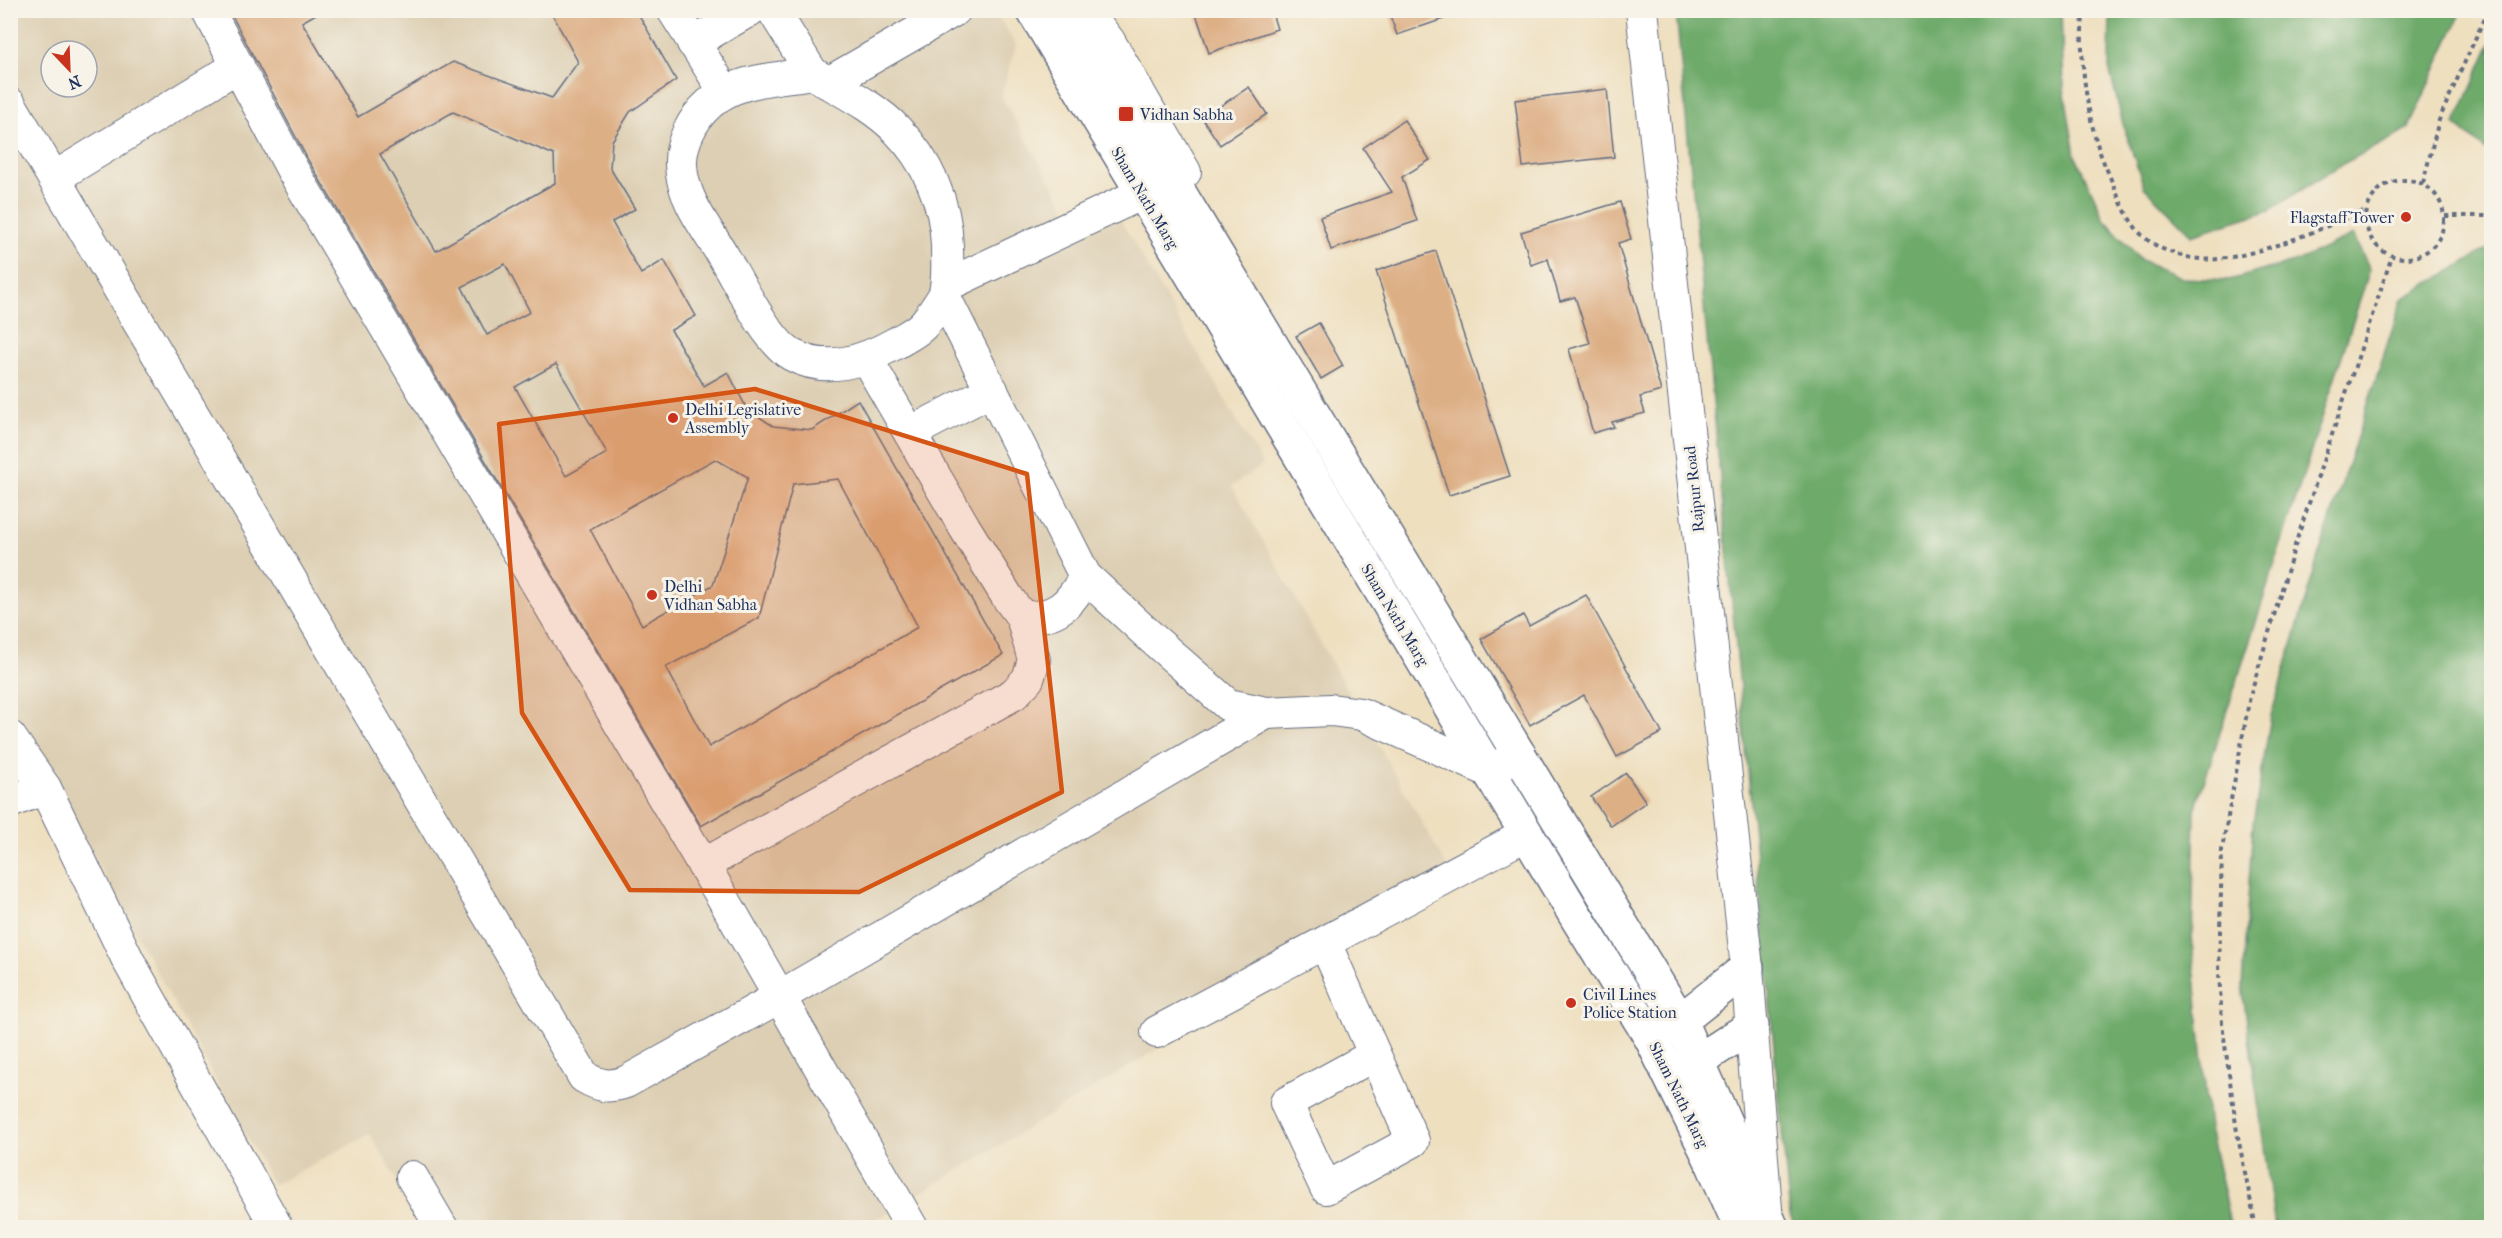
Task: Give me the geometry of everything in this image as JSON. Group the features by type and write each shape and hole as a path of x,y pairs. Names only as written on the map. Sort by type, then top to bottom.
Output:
{"main road":[{"name":"Sham Nath Marg","path":"1033,10 1287,370 1680,1021 1684,1070"},
{"name":"Sham Nath Marg","path":"1069,10 1156,185 1489,771 1651,1038 1684,1070 1760,1224"},
{"path":"1651,1038 1680,1021 1748,968"},
{"path":"1684,1070 1752,1026"}],"street":[{"path":"208,10 292,169 703,865 912,1227"},
{"path":"673,10 725,92"},
{"path":"693,43 750,10"},
{"path":"773,10 820,78 862,103 896,129 924,164 939,198 946,234 946,291 992,390 1085,576 1228,705 1266,713 1331,710 1361,714 1489,771 1520,755"},
{"path":"955,10 820,78 745,85 725,92 708,104 690,128 683,147 681,165 690,199 757,314 772,336 791,355 816,363 843,364 866,358 922,326 946,291 1156,185"},
{"path":"1076,10 1099,28 1109,41 1275,325 1287,370"},
{"name":"Rajpur Road","path":"1642,10 1748,968 1760,1224"},
{"path":"54,178 238,66"},
{"path":"10,104 584,1077 597,1084 612,1087 626,1082 779,998 1266,713"},
{"path":"703,865 1014,694 1028,679 1034,660 1022,617 1008,598 866,358"},
{"path":"910,433 992,390"},
{"path":"1022,617 1041,618 1060,609 1077,592 1085,576"},
{"path":"10,737 45,788 128,960 277,1227"},
{"path":"10,802 45,788"},
{"path":"1157,1032 1527,834"},
{"path":"1325,943 1374,1055"},
{"path":"412,1177 442,1227"}],"path":[{"path":"2084,10 2084,82 2098,147 2120,199 2140,232 2160,248 2197,258 2216,260 2243,255 2333,224 2366,210"},
{"path":"2422,183 2439,120 2488,10"},
{"path":"2405,179 2422,183 2434,191 2442,202 2445,216 2440,237 2425,253 2415,257 2392,256 2380,250 2370,239 2366,225 2366,210 2373,194 2388,183 2405,179"},
{"path":"2445,216 2492,216"},
{"path":"2256,1227 2234,1113 2222,1023 2219,973 2222,849 2250,696 2300,531 2392,256"}],"highlighted area":[{"path":"755,389 1027,474 1062,792 859,892 630,890 522,713 499,424"}],"shaded area":[{"name":"Delhi Vidhan Sabha","path":"10,11 995,11 1016,45 1001,96 1078,229 1116,212 1263,465 1232,486 1450,872 864,1227 424,1227 370,1134 273,1185 11,705"}],"green space":[{"path":"2110,10 2462,11 2408,130 2339,166 2270,210 2192,235 2144,187 2123,124 2109,68"},
{"path":"1676,11 2061,11 2064,88 2075,155 2105,220 2141,260 2182,278 2229,280 2297,261 2353,235 2370,269 2195,810 2192,942 2209,1129 2231,1227 1796,1228 1790,1216"},
{"path":"2491,43 2492,154 2455,124"},
{"path":"2491,247 2491,1227 2275,1227 2242,986 2253,824 2271,716 2318,557 2402,299"}],"building":[{"name":"Delhi Legislative Assembly","path":"229,10 323,10 302,22 358,117 453,62 552,98 578,62 550,10 636,10 676,80 630,112 612,141 610,168 635,209 612,222 641,274 664,260 696,316 671,330 704,386 728,372 747,409 773,426 812,430 858,400 1003,655 701,826 308,160","holes":["453,112 554,155 555,183 436,251 380,154","505,264 530,312 487,335 462,287","556,364 607,453 566,476 515,387","715,459 748,477 713,585 642,625 590,529","838,479 918,627 709,747 666,667 759,618 793,484"]},
{"path":"1206,10 1271,10 1277,29 1209,53 1196,14"},
{"path":"1388,10 1460,10 1461,13 1397,35"},
{"path":"1249,87 1267,114 1220,145 1202,118"},
{"path":"1607,89 1614,157 1523,167 1515,100"},
{"path":"1404,120 1430,160 1402,177 1417,221 1331,250 1320,217 1392,192 1363,148"},
{"path":"1620,202 1631,239 1618,243 1661,391 1640,397 1645,413 1612,422 1614,427 1593,433 1569,349 1590,343 1575,297 1560,301 1548,259 1531,265 1521,232"},
{"path":"1436,251 1510,476 1449,495 1376,271"},
{"path":"1319,323 1343,366 1321,379 1296,336"},
{"path":"1586,595 1662,733 1617,757 1584,695 1530,725 1481,639 1523,615 1529,626"},
{"path":"1626,773 1646,802 1611,826 1591,797"}],"place":[{"name":"Vidhan Sabha","path":"1126,114"},
{"name":"Flagstaff Tower","path":"2406,217"},
{"name":"Delhi Legislative Assembly","path":"673,418"},
{"name":"Delhi Vidhan Sabha","path":"652,595"},
{"name":"Civil Lines Police Station","path":"1571,1003"}]}
